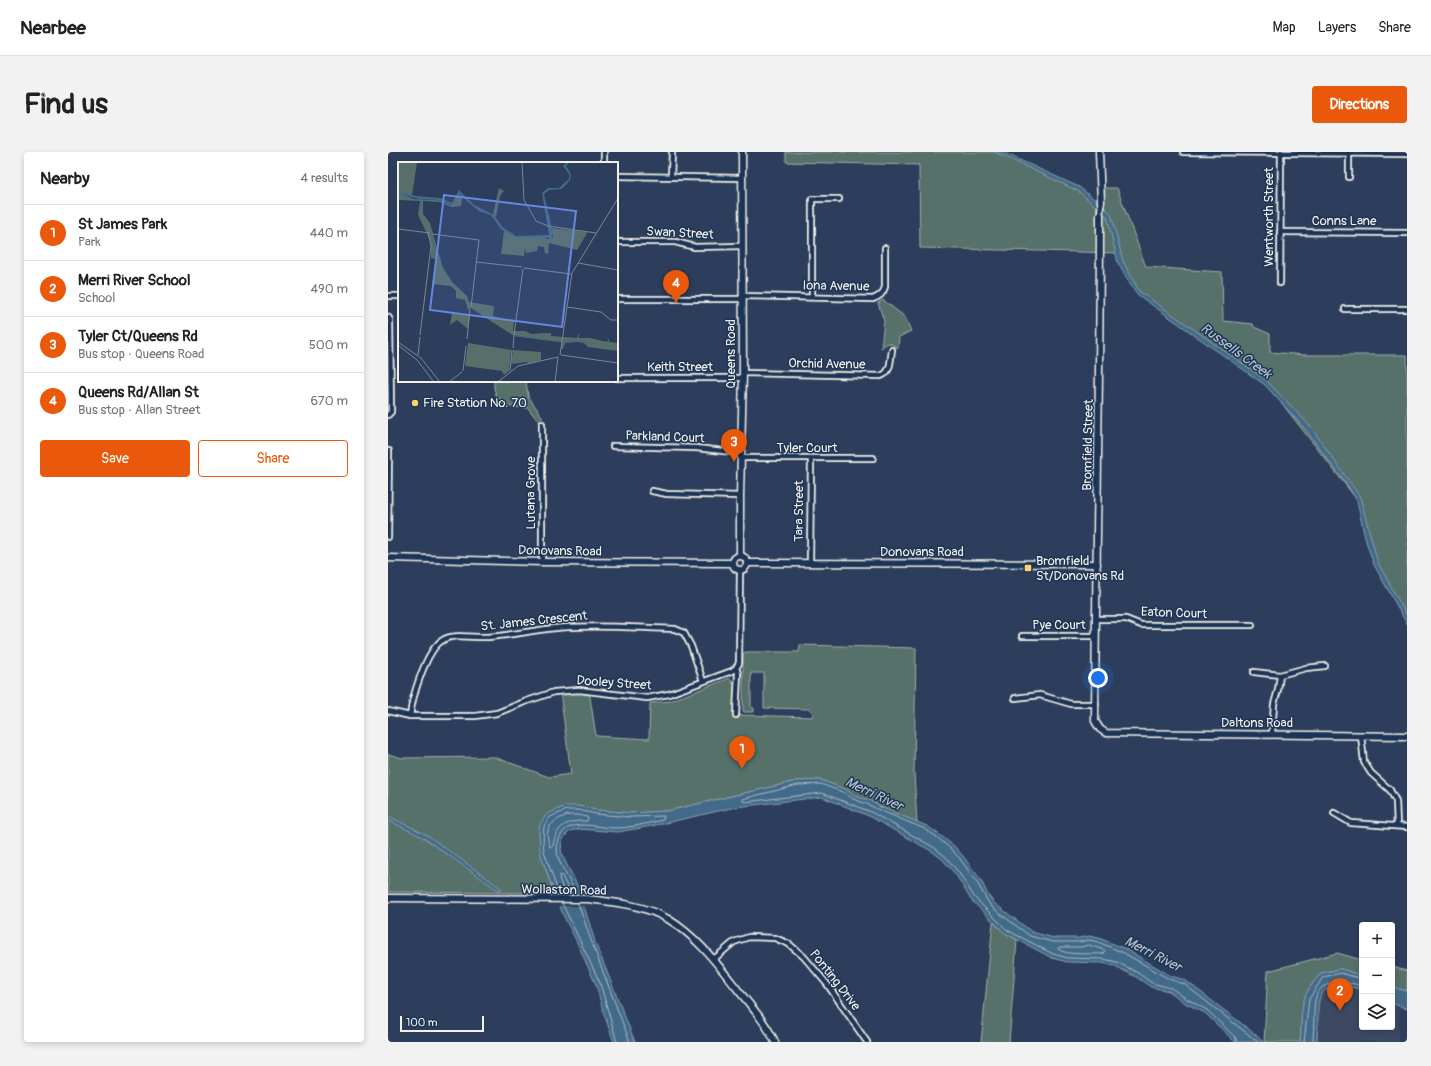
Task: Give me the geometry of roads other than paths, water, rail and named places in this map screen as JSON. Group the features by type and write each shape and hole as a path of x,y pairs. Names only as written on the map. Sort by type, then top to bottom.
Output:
{"street":[{"path":"671,176 672,152"},
{"name":"Queens Road","path":"740,555 742,152"},
{"name":"Bromfield Street","path":"1099,152 1101,202 1100,385 1095,721 1100,729 1106,733"},
{"path":"1183,152 1407,154"},
{"name":"Wentworth Street","path":"1280,283 1281,152"},
{"path":"1349,153 1349,177"},
{"path":"618,176 742,178"},
{"path":"812,297 812,199 838,199"},
{"name":"Conns Lane","path":"1280,232 1407,233"},
{"name":"Swan Street","path":"618,242 676,242 695,247 742,246"},
{"name":"Iona Avenue","path":"618,299 812,297 873,299 879,297 883,293 885,287 885,248"},
{"path":"1345,309 1407,309"},
{"path":"388,317 390,320 391,405 391,412 388,415"},
{"name":"Orchid Avenue","path":"742,375 882,376 886,374 889,369 892,350"},
{"name":"Keith Street","path":"618,378 742,375"},
{"name":"Lutana Grove","path":"542,424 542,562"},
{"name":"Parkland Court","path":"612,446 696,448 741,456"},
{"path":"388,537 389,451"},
{"name":"Tyler Court","path":"741,456 811,459 873,458"},
{"name":"Tara Street","path":"810,563 811,459"},
{"path":"652,490 667,494 740,496"},
{"path":"740,555 745,558 748,564 744,569 740,570 735,569 732,564 734,558 740,555"},
{"name":"Donovans Road","path":"388,558 542,562 732,564"},
{"name":"Donovans Road","path":"748,564 1097,564"},
{"path":"736,715 740,570"},
{"name":"Eaton Court","path":"1096,619 1126,620 1141,625 1252,626"},
{"name":"St. James Crescent","path":"410,716 418,680 435,646 443,640 452,637 478,638 508,636 578,626 675,629 684,633 691,646 703,681"},
{"name":"Pye Court","path":"1022,636 1096,636"},
{"name":"Dooley Street","path":"388,711 410,716 475,716 497,713 547,694 565,691 584,691 636,697 659,697 732,671 737,666"},
{"path":"1254,672 1280,675 1306,668 1325,666"},
{"path":"1272,734 1274,704 1280,675"},
{"path":"1015,698 1040,696 1071,704 1096,704"},
{"name":"Daltons Road","path":"1106,733 1407,736"},
{"path":"1362,735 1364,762 1371,773 1390,790 1396,801 1397,825"},
{"path":"1334,813 1351,823 1397,825 1407,827"},
{"name":"Wollaston Road","path":"388,898 588,899 616,902 650,910 667,918 684,930 714,959 768,1028 776,1042"},
{"name":"Ponting Drive","path":"714,959 734,942 749,937 775,938 789,944 804,957 827,984 867,1042"}],"water":[{"path":"995,152 1002,152 1079,187 1103,206 1111,214 1123,261 1139,291 1266,380 1310,426 1360,497 1378,563 1407,616 1407,624 1374,565 1365,538 1357,501 1348,486 1305,429 1265,385 1138,295 1118,263 1107,216 1078,191"},
{"path":"821,780 847,790 854,796 869,800 880,807 927,826 940,835 955,847 963,856 981,880 988,895 994,903 1032,932 1054,938 1079,938 1089,936 1099,938 1126,949 1171,976 1185,980 1255,1034 1263,1042 1235,1042 1205,1013 1185,1003 1169,991 1151,987 1115,966 1102,963 1067,962 1052,958 1005,933 971,900 956,875 943,860 933,852 869,816 822,797 736,807 618,832 579,829 570,831 565,836 562,842 561,850 563,857 579,889 595,942 635,1042 614,1042 596,985 554,893 540,852 540,824 547,814 566,806 578,806 596,810 631,813 667,811 797,781"},
{"path":"388,816 427,835 502,889 498,890 424,838 388,820"},
{"path":"1341,969 1359,975 1359,989 1344,987 1326,990 1320,996 1318,1006 1317,1042 1300,1042 1303,1002 1308,991 1321,973"},
{"path":"1395,988 1407,991 1407,1009 1395,1004"}],"place":[{"name":"Queens Rd/Allan St","path":"676,303"},
{"name":"Fire Station No. 70","path":"415,403"},
{"name":"Tyler Ct/Queens Rd","path":"734,462"},
{"name":"Bromfield St/Donovans Rd","path":"1028,568"},
{"name":"St James Park","path":"742,769"},
{"name":"Merri River School","path":"1340,1011"}],"water label":[{"name":"Russells Creek","path":"1236,351"},
{"name":"Merri River","path":"874,794"},
{"name":"Merri River","path":"1153,954"}]}
